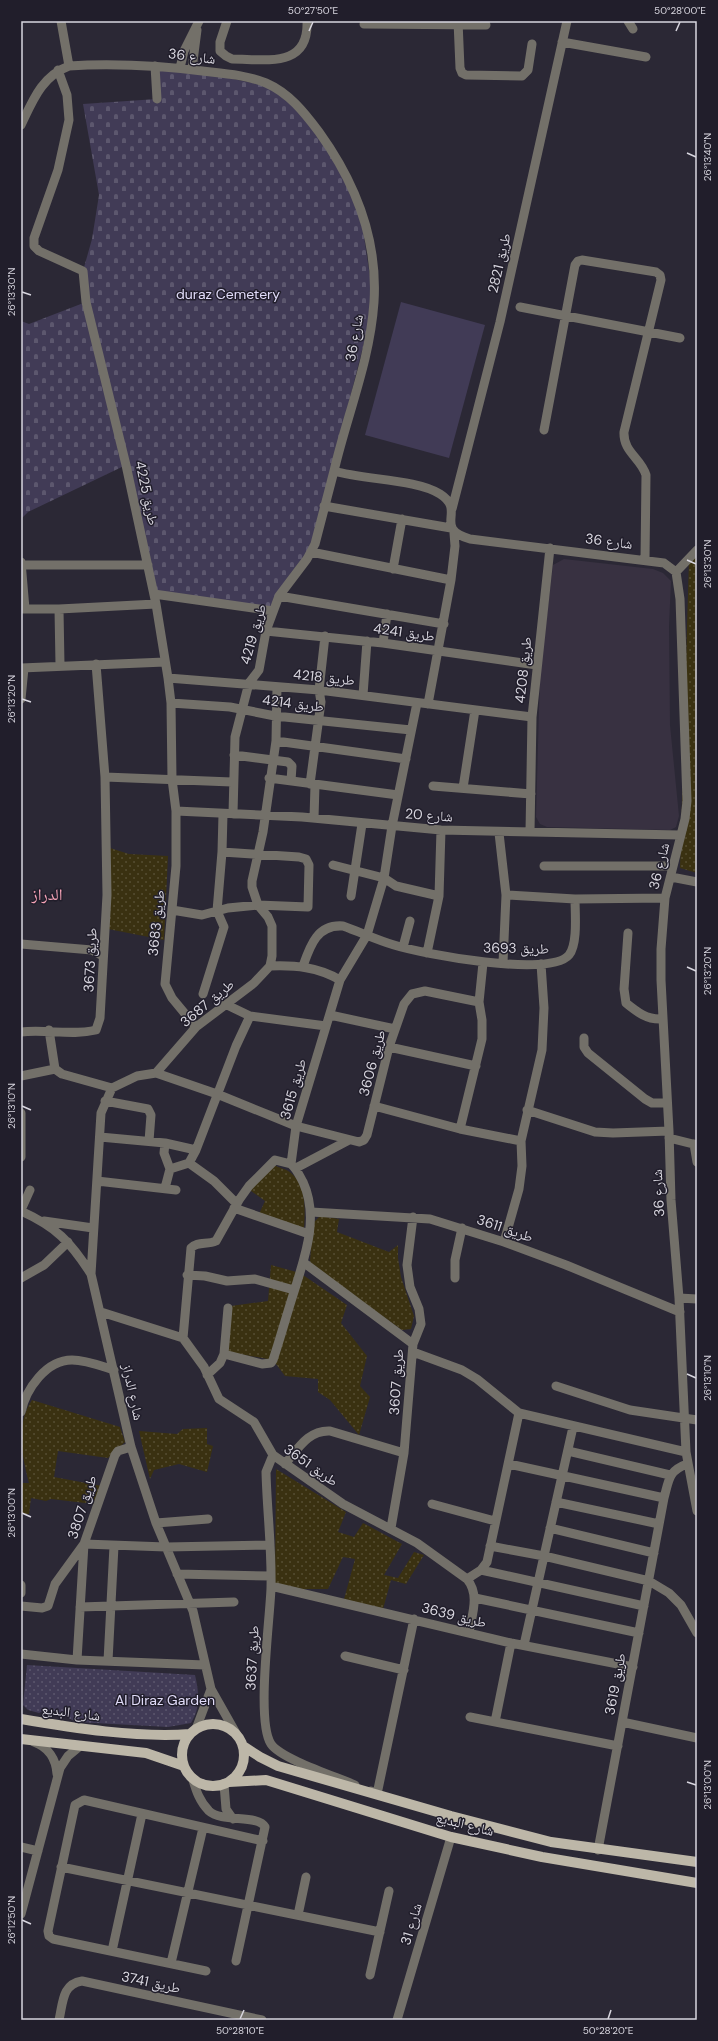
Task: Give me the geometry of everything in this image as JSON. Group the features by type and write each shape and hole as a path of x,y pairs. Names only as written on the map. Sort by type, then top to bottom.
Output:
{"main road":[{"name":"شارع البديع","path":"21,1719 50,1724 148,1735 193,1732"},
{"path":"214,1724 226,1727 237,1734 243,1746 244,1757 241,1769 226,1783 207,1785 192,1777 184,1766 183,1750 193,1732 214,1724"},
{"path":"21,1739 146,1752 184,1766"},
{"name":"شارع البديع","path":"243,1746 278,1766 451,1816 550,1842 598,1850 697,1862"},
{"name":"شارع البديع","path":"226,1783 266,1780 451,1837 542,1857 697,1883"}],"street":[{"path":"62,21 69,66"},
{"path":"227,21 220,42 220,51 226,56 232,59 281,59 295,54 304,44 308,33 307,21"},
{"name":"طريق 2821","path":"452,509 500,322 567,21"},
{"path":"180,68 184,51 199,22"},
{"path":"192,69 199,22"},
{"path":"364,24 458,22 486,25"},
{"path":"458,22 460,68 466,75 522,76 528,70 532,44"},
{"path":"562,42 646,57"},
{"name":"شارع 36","path":"21,125 37,91 49,77 58,70 69,66 154,66 192,69 244,76 276,88 289,97 305,114 332,150 359,204 369,235 374,266 374,303 361,377 340,444 334,471"},
{"path":"154,66 157,99"},
{"name":"طريق 4225","path":"58,70 67,95 69,120 58,170 34,238 34,246 39,251 83,271 86,302 126,465 156,604 171,703 172,779 176,811"},
{"path":"544,430 575,265 578,261 582,260 656,272 660,275 661,280 624,438 626,448 643,466 646,475 645,560"},
{"path":"520,307 680,338"},
{"path":"334,471 351,476 421,487 439,493 449,502 452,509 455,546 451,580 428,704"},
{"name":"طريق 4219","path":"233,814 232,782 235,737 241,710 249,683 259,670 266,631 279,596 311,552 318,537 324,506 334,471"},
{"name":"شارع 36","path":"324,506 402,519 453,531 470,539 664,563 676,572 680,600 687,801 685,819 665,898 661,950 662,1019 669,1135 671,1200 680,1312 686,1417 686,1452 687,1464 697,1511"},
{"path":"393,569 402,519"},
{"name":"طريق 4208","path":"530,832 532,717 550,548"},
{"path":"676,572 697,550"},
{"path":"311,552 451,580"},
{"path":"148,565 21,564 23,609 59,609 156,604"},
{"path":"154,594 273,611"},
{"path":"279,596 444,624"},
{"path":"59,609 60,665"},
{"path":"383,643 387,614"},
{"name":"طريق 4241","path":"266,631 368,641 537,664"},
{"path":"314,818 312,784 321,702 319,690 325,636"},
{"path":"363,695 368,641"},
{"path":"21,699 22,668 60,665 165,662"},
{"name":"طريق 3673","path":"21,1032 49,1030 84,1033 96,1030 100,1018 107,895 105,777 96,664"},
{"name":"طريق 4218","path":"168,678 249,683 319,690 532,717"},
{"path":"277,687 275,716 276,741 269,778 259,854 252,887 258,905 268,917 272,926 272,956 270,966 303,966 322,971 340,980"},
{"name":"طريق 4214","path":"171,703 204,704 275,716 411,730"},
{"name":"طريق 3615","path":"294,1166 296,1126 340,980 367,935 384,878 398,795 418,703"},
{"path":"463,788 475,710"},
{"path":"276,741 406,759"},
{"path":"234,755 291,764 291,781"},
{"path":"105,777 232,782"},
{"path":"269,778 398,795"},
{"path":"433,786 531,794"},
{"name":"شارع 20","path":"176,811 314,818 362,824 499,833 530,832 680,836"},
{"name":"طريق 3683","path":"176,811 176,866 165,984 172,998 196,1027"},
{"path":"203,994 224,927 217,911 222,852 223,814"},
{"path":"351,896 362,824"},
{"path":"427,953 439,896 441,830"},
{"path":"499,833 506,895 503,963"},
{"path":"172,910 202,915 228,908 258,905 308,907 309,865 306,859 222,852"},
{"path":"333,864 384,878 396,886 439,896"},
{"path":"544,866 672,866"},
{"path":"671,877 697,882"},
{"path":"506,895 575,899 665,898"},
{"name":"طريق 3693","path":"303,966 316,937 324,929 334,926 343,926 403,947 427,953 483,963 541,964 560,962 574,949 575,899"},
{"path":"403,947 410,921"},
{"path":"628,934 624,988 626,1003 644,1016 653,1020 662,1019"},
{"path":"21,944 92,950 103,956"},
{"path":"460,1129 476,1066 482,1032 479,1002 483,963"},
{"path":"504,1242 519,1189 522,1166 521,1141 543,1043 544,1008 541,964"},
{"name":"طريق 3687","path":"156,1073 196,1027 254,983 270,966"},
{"name":"طريق 3606","path":"156,1073 217,1094 296,1126 359,1142 366,1138 389,1046 406,1000 416,992 429,991 479,1002"},
{"path":"225,1004 250,1016 326,1026"},
{"path":"330,1015 395,1029"},
{"path":"170,1169 189,1163 196,1150 236,1046 250,1016"},
{"path":"49,1030 55,1069 62,1074 112,1088"},
{"path":"584,1038 584,1047 588,1053 645,1100 652,1103 667,1103"},
{"path":"389,1046 476,1066"},
{"path":"21,1076 55,1069"},
{"path":"91,1274 101,1113 112,1088 137,1076 156,1073"},
{"path":"105,1101 148,1109 151,1115 149,1141"},
{"path":"374,1106 460,1129 521,1141"},
{"path":"528,1110 595,1132 669,1135 695,1144 697,1162"},
{"path":"21,1113 21,1157"},
{"path":"100,1137 165,1143 196,1150"},
{"path":"101,1312 183,1338 190,1251 196,1244 208,1244 216,1241 235,1206 249,1186 275,1160 294,1166 349,1140"},
{"path":"165,1143 164,1153 170,1169 165,1188"},
{"path":"189,1163 214,1181 235,1206 310,1234"},
{"path":"224,1354 262,1364 271,1363 275,1356 310,1234 310,1212 305,1187 294,1166"},
{"path":"97,1181 176,1190"},
{"path":"21,1210 30,1190"},
{"name":"شارع الدراز","path":"21,1210 43,1221 58,1232 68,1242 91,1274 131,1447 156,1524 190,1604 192,1622 198,1634 211,1689 237,1734"},
{"name":"طريق 3611","path":"310,1212 430,1219 504,1242 566,1265 680,1312"},
{"name":"طريق 3607","path":"391,1528 404,1453 413,1348 421,1324 419,1309 410,1287 407,1265 413,1218"},
{"path":"43,1221 93,1228"},
{"path":"455,1278 455,1260 462,1228"},
{"path":"21,1278 44,1265 68,1242"},
{"path":"303,1262 413,1348 462,1370 519,1413 573,1427 686,1452"},
{"path":"187,1275 205,1276 227,1281 255,1279 294,1290"},
{"path":"679,1298 697,1299"},
{"path":"207,1375 220,1363 224,1354 228,1308"},
{"name":"طريق 3651","path":"183,1338 207,1375 219,1398 254,1422 273,1456 343,1504 391,1528 440,1558 467,1579 471,1584 475,1598"},
{"path":"21,1412 30,1388 40,1376 62,1361 78,1360 114,1370"},
{"path":"556,1386 630,1410 686,1417 697,1420"},
{"path":"467,1579 481,1570 487,1562 519,1413"},
{"path":"524,1645 573,1427"},
{"path":"285,1464 310,1436 324,1431 330,1431 404,1453"},
{"name":"طريق 3807","path":"77,1660 84,1544 115,1455 118,1451 131,1447"},
{"path":"568,1451 670,1475 678,1468 687,1464"},
{"name":"طريق 3637","path":"273,1456 266,1472 271,1586 264,1706 266,1733 270,1744 276,1751 377,1794"},
{"path":"509,1464 562,1477 664,1498"},
{"name":"طريق 3619","path":"598,1850 664,1498 670,1475"},
{"path":"556,1502 660,1524"},
{"path":"432,1504 496,1521"},
{"path":"156,1524 208,1519"},
{"path":"550,1528 654,1553"},
{"path":"21,1606 42,1608 48,1606 55,1584 84,1544 166,1547 270,1545"},
{"path":"108,1661 114,1546"},
{"path":"490,1546 544,1556 649,1581 669,1593 681,1605 697,1633"},
{"path":"481,1570 644,1606"},
{"path":"178,1574 270,1576"},
{"path":"21,1585 21,1593"},
{"name":"طريق 3639","path":"271,1586 511,1643 633,1667"},
{"path":"469,1633 475,1598 639,1633"},
{"path":"80,1607 234,1602"},
{"path":"377,1794 414,1619"},
{"path":"495,1722 511,1643"},
{"path":"21,1654 77,1660 205,1665"},
{"path":"344,1656 404,1670"},
{"path":"193,1732 211,1689"},
{"path":"470,1717 618,1746"},
{"path":"622,1722 697,1738"},
{"path":"32,1741 43,1746 51,1754 55,1761 58,1776"},
{"path":"21,1914 58,1776 64,1762 80,1746"},
{"path":"192,1777 200,1800 210,1812 218,1816 262,1823 265,1830 236,1962"},
{"path":"226,1783 226,1809 233,1819"},
{"path":"206,1970 112,1951 49,1936 48,1931 74,1808 77,1803 84,1800 263,1841"},
{"path":"112,1951 142,1814"},
{"path":"171,1963 203,1828"},
{"name":"شارع 31","path":"397,2020 451,1837"},
{"path":"21,1847 38,1851"},
{"path":"61,1867 380,1932"},
{"path":"298,1915 306,1877"},
{"path":"370,1975 389,1892"},
{"name":"طريق 3741","path":"59,2020 67,1988 73,1982 82,1981 262,2020"}],"shaded area":[{"path":"564,559 653,569 663,573 671,581 669,626 670,725 679,816 676,827 670,830 547,827 540,824 536,817 540,673 553,565"}],"green space":[{"name":"duraz Cemetery","path":"155,66 180,68 276,88 309,119 359,204 374,303 311,552 273,611 154,594 126,465 28,512 21,519 21,321 29,324 86,302 83,271 92,239 99,195 83,104 157,99"},
{"path":"401,302 485,325 449,458 365,435"},
{"name":"Al Diraz Garden","path":"27,1665 195,1675 198,1706 191,1723 168,1727 76,1722 55,1711 45,1710 39,1713 28,1710 23,1705"}],"sand":[{"path":"697,553 697,873 680,868 689,559"},
{"path":"110,848 129,854 168,856 164,940 108,929"},
{"path":"274,1165 289,1172 296,1178 300,1185 304,1199 304,1229 259,1214 265,1201 247,1188"},
{"path":"320,1216 339,1219 337,1232 389,1252 398,1245 398,1258 401,1277 414,1316 411,1329 402,1330 313,1267 310,1261 313,1223"},
{"path":"271,1265 300,1273 347,1305 341,1323 367,1356 360,1386 370,1397 359,1435 330,1400 318,1392 318,1379 285,1376 273,1360 228,1352 231,1306 268,1301"},
{"path":"32,1400 120,1427 125,1442 108,1458 58,1451 54,1477 102,1486 94,1504 51,1499 46,1501 31,1498 29,1514 21,1514 21,1483 29,1483 22,1451 22,1430 23,1420"},
{"path":"207,1428 207,1444 213,1446 207,1472 179,1464 154,1470 150,1479 139,1431 177,1434 183,1429"},
{"path":"276,1469 346,1512 338,1532 354,1537 363,1523 402,1544 384,1575 398,1578 414,1552 424,1555 406,1584 391,1580 383,1609 343,1603 355,1559 343,1557 328,1589 302,1589 275,1583"}],"district":[{"name":"الدراز","path":"47,894"}]}
